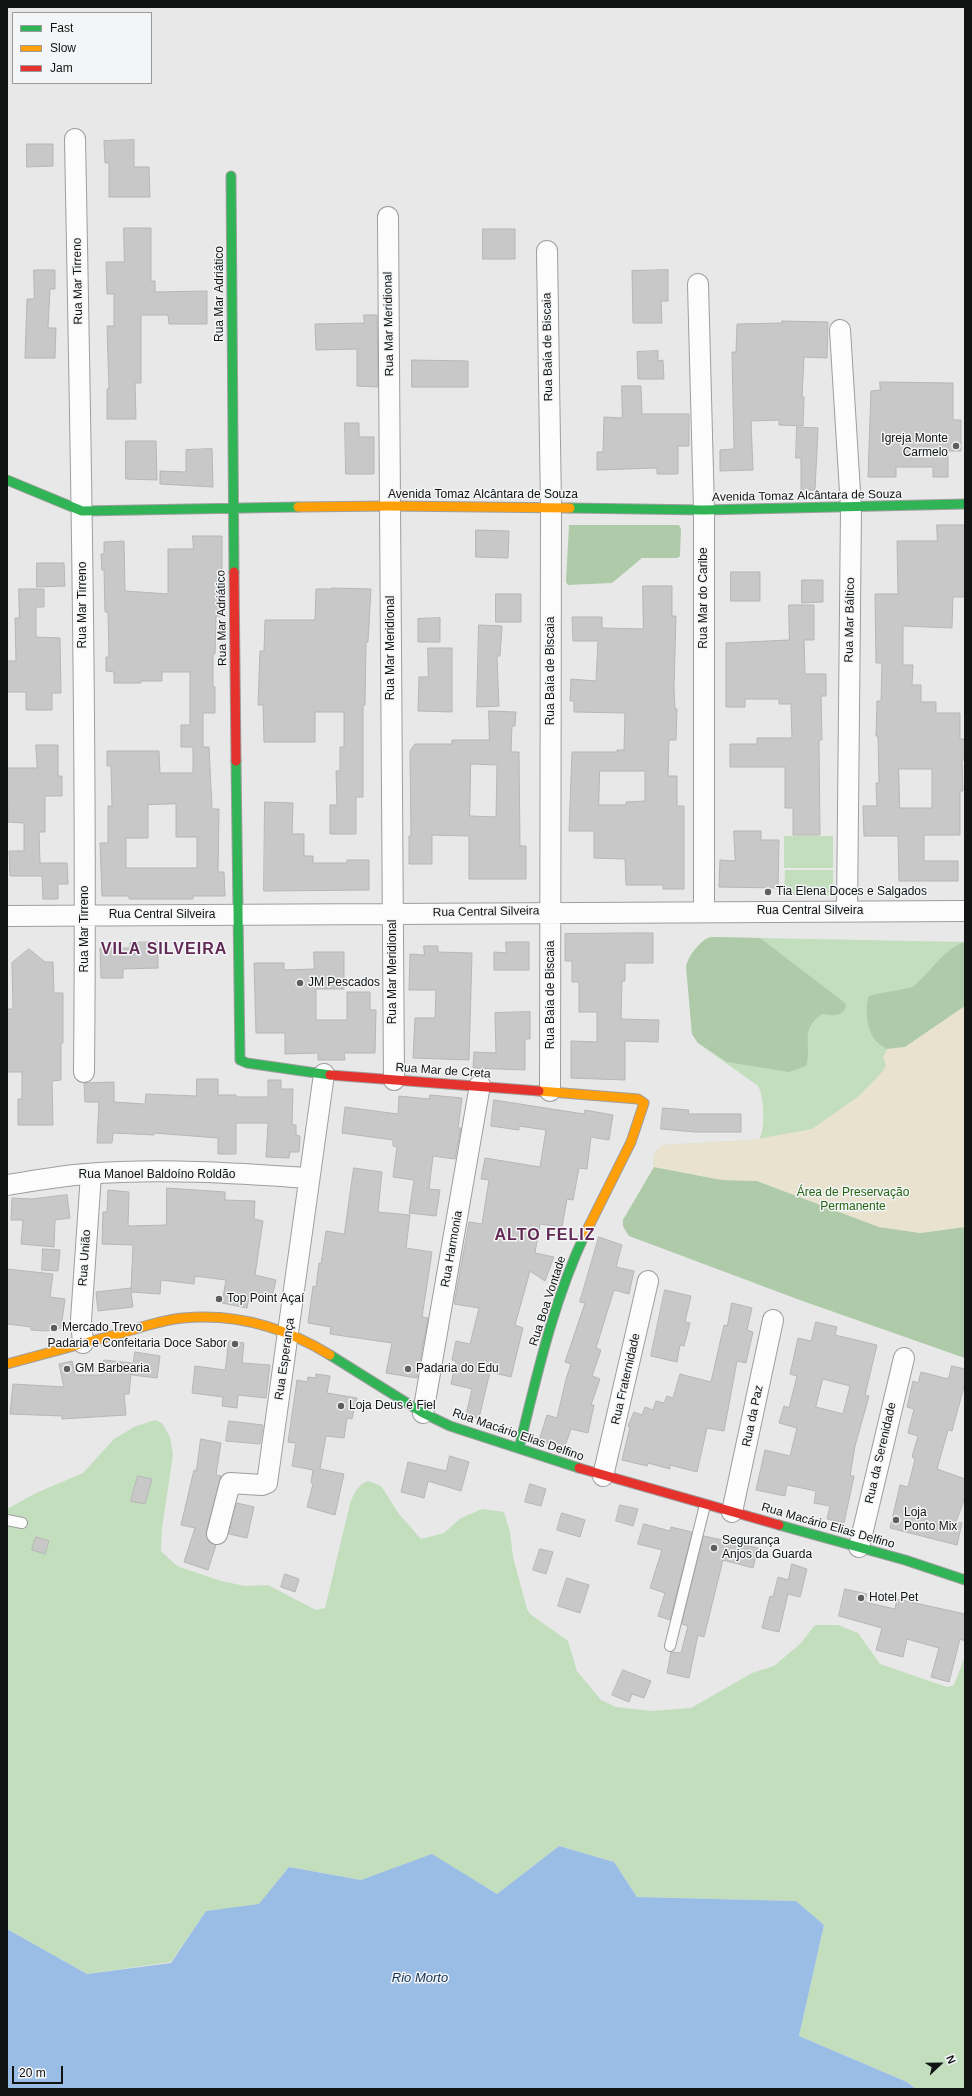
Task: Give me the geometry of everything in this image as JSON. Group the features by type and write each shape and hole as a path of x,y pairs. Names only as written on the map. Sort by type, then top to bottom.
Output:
{"street":[{"name":"Rua Mar Tirreno","path":"75,139 82,512 86,915 84,1072"},
{"name":"Rua Mar Adriático","path":"231,176 237,914 240,1060"},
{"name":"Rua Mar Meridional","path":"388,217 394,1080"},
{"name":"Rua Baía de Biscaia","path":"547,251 550,507 550,1091"},
{"name":"Rua Mar do Caribe","path":"698,284 704,510 704,912"},
{"name":"Rua Mar Báltico","path":"840,330 851,508 847,911"},
{"name":"Avenida Tomaz Alcântara de Souza","path":"7,480 82,512 390,506 704,510 851,508 965,504"},
{"name":"Rua Central Silveira","path":"7,916 965,911"},
{"name":"Rua Mar de Creta","path":"240,1060 246,1063 324,1074 638,1098 644,1101"},
{"name":"Rua Esperança","path":"217,1534 230,1483 262,1485 267,1483 289,1334 308,1178 324,1074"},
{"name":"Rua Harmonia","path":"423,1412 480,1085"},
{"name":"Rua Boa Vontade","path":"519,1448 552,1319 568,1272 591,1221 627,1152 644,1106 644,1101"},
{"name":"Rua Manoel Baldoíno Roldão","path":"7,1185 91,1174 178,1172 308,1178"},
{"name":"Rua União","path":"84,1343 81,1320 91,1174"},
{"name":"Rua Fraternidade","path":"603,1476 648,1281"},
{"name":"Rua Macário Elias Delfino","path":"7,1364 153,1324 184,1318 237,1319 263,1324 289,1334 345,1364 423,1412 450,1426 603,1476 859,1547 965,1580"},
{"name":"Rua da Paz","path":"732,1512 773,1320"},
{"name":"Rua da Serenidade","path":"859,1547 904,1358"}],"lane":[{"path":"670,1646 705,1505"},
{"path":"7,1520 22,1523"}],"green space":[{"path":"569,525 679,525 681,529 680,556 677,558 642,558 612,583 568,585 566,582"},
{"path":"784,836 833,836 833,868 784,868"},
{"path":"785,870 833,870 833,896 784,895"},
{"name":"Área de Preservação Permanente","path":"711,937 965,942 965,1358 800,1300 627,1234 623,1226 623,1220 654,1167 653,1160 660,1147 663,1145 759,1139 763,1128 763,1105 758,1086 698,1043 692,1034 687,963 705,939"},
{"path":"711,937 760,938 845,1003 846,1007 842,1013 836,1015 822,1014 810,1026 808,1032 808,1058 806,1066 789,1072 727,1062 698,1043 692,1034 686,967 689,958 695,949 703,941"},
{"path":"965,942 965,1006 905,1047 887,1049 878,1043 870,1031 867,1019 867,1001 869,996 914,986 944,955 957,945"},
{"path":"654,1167 722,1180 757,1181 879,1227 920,1233 965,1227 965,1358 800,1300 629,1236 623,1226 623,1220"},
{"path":"155,1420 162,1423 170,1437 173,1455 162,1528 161,1551 177,1566 221,1581 245,1586 268,1585 316,1610 325,1608 350,1504 356,1490 364,1483 368,1481 381,1486 399,1514 421,1539 444,1533 461,1518 482,1509 504,1512 510,1532 513,1557 527,1609 530,1614 568,1641 577,1671 601,1700 616,1707 651,1711 691,1708 752,1673 774,1666 801,1643 815,1625 838,1625 858,1633 880,1664 947,1687 954,1685 965,1656 965,2089 916,2089 907,2082 799,2036 824,1925 796,1901 637,1897 614,1862 559,1846 497,1894 432,1855 361,1880 289,1867 259,1905 206,1911 171,1962 87,1974 7,1929 7,1509 36,1493 83,1473 114,1439 134,1427"}],"sand":[{"path":"965,1006 965,1227 920,1233 879,1227 757,1181 722,1180 654,1167 653,1160 655,1154 663,1145 751,1140 812,1129 859,1096 883,1071 886,1065 883,1057 887,1049 905,1047"}],"water":[{"name":"Rio Morto","path":"559,1846 614,1862 637,1897 796,1901 824,1925 799,2036 907,2082 916,2089 7,2089 7,1929 87,1974 171,1963 206,1911 259,1904 289,1867 361,1880 432,1854 497,1894"}],"building":[{"path":"134,140 134,167 149,167 150,197 109,197 109,163 105,163 104,141"},
{"path":"27,144 53,144 53,166 27,167"},
{"path":"124,228 151,228 151,281 155,281 155,292 207,291 207,324 169,324 168,315 141,315 141,383 135,383 136,419 107,419 107,389 109,389 107,326 114,326 114,294 107,294 106,262 124,262"},
{"path":"483,229 515,229 515,259 483,259"},
{"path":"34,270 55,270 55,289 50,289 48,328 56,328 55,358 25,358 27,299 34,299"},
{"path":"668,270 668,301 661,301 662,323 633,323 632,271"},
{"path":"364,315 377,315 378,387 357,386 357,349 316,350 315,324 364,323"},
{"path":"782,321 828,322 827,358 804,357 802,397 804,397 803,426 779,425 779,420 751,421 753,470 720,471 720,450 734,449 732,352 736,352 737,324 782,323"},
{"path":"658,351 658,361 663,360 664,379 638,379 637,352"},
{"path":"412,360 468,361 468,387 412,387"},
{"path":"880,382 953,383 953,420 961,420 961,451 948,451 948,477 933,477 933,467 896,467 896,477 868,477 871,391 880,390"},
{"path":"622,386 641,386 642,414 689,414 689,446 678,446 678,474 657,474 657,468 597,470 597,452 603,452 604,417 622,418"},
{"path":"345,423 359,423 359,437 374,437 374,474 346,474"},
{"path":"797,427 818,428 815,490 801,490 801,458 796,458"},
{"path":"126,441 156,441 157,480 126,479"},
{"path":"212,449 213,487 160,484 160,471 186,472 186,450"},
{"path":"937,525 965,525 965,597 953,597 952,628 903,626 903,665 913,665 912,685 921,685 921,702 936,702 936,713 960,713 960,739 965,739 965,760 962,760 963,791 960,791 960,835 924,835 924,861 958,861 958,881 899,881 898,836 864,836 863,806 877,806 876,783 879,783 878,736 876,736 877,701 881,701 882,663 876,663 875,594 898,594 897,541 937,541","holes":["899,769 932,769 932,808 900,808"]},
{"path":"476,530 509,531 508,558 476,557"},
{"path":"193,536 222,536 222,616 216,616 215,654 213,654 215,713 203,713 203,747 209,747 212,809 219,809 218,872 224,872 225,896 193,896 193,899 129,899 129,896 102,896 100,843 108,843 108,806 112,806 111,766 107,766 107,751 159,751 160,773 193,773 193,747 181,747 181,725 190,725 190,672 162,672 162,681 114,683 114,672 106,671 106,657 109,657 108,612 105,612 104,570 102,570 101,554 104,554 104,542 124,541 125,591 168,594 168,549 193,549","holes":["176,804 176,837 197,837 197,868 126,868 126,838 148,838 148,805"]},
{"path":"37,563 64,563 65,586 37,587"},
{"path":"731,572 760,572 760,601 731,601"},
{"path":"802,580 823,580 823,602 802,603"},
{"path":"643,586 672,586 672,616 676,616 674,688 675,709 677,709 676,740 669,740 668,776 677,776 677,806 684,806 684,889 663,889 663,885 626,885 625,859 594,858 594,831 569,831 572,752 617,752 617,750 624,750 625,713 574,712 574,701 570,701 571,679 596,681 598,641 573,641 572,617 602,617 602,628 643,629","holes":["600,771 645,771 645,801 626,802 626,805 599,805"]},
{"path":"19,589 44,589 44,607 36,607 36,637 60,638 61,693 52,693 52,710 26,710 26,692 7,692 7,661 16,661 15,618 19,618"},
{"path":"316,589 371,589 368,642 366,642 365,705 363,705 363,797 356,797 356,834 330,834 330,805 337,805 336,771 340,771 340,747 344,747 344,712 315,712 315,742 264,742 263,705 258,705 260,651 264,651 265,620 315,620"},
{"path":"496,594 521,594 521,622 496,622"},
{"path":"789,605 814,605 814,640 804,640 805,674 826,674 826,696 821,696 822,740 819,740 820,835 793,835 793,808 785,808 785,767 730,767 730,744 757,744 757,738 792,738 791,704 779,704 779,699 745,699 745,707 726,707 726,643 789,640"},
{"path":"440,618 440,642 418,642 418,619"},
{"path":"479,625 502,626 500,656 497,656 499,706 477,707"},
{"path":"428,648 452,648 452,712 418,711 419,677 428,677"},
{"path":"489,711 516,712 515,726 512,726 511,752 519,752 520,846 526,846 526,879 469,879 469,836 432,835 432,864 409,864 409,836 411,836 410,751 415,744 452,744 452,740 489,740","holes":["471,764 497,765 496,817 470,816"]},
{"path":"36,745 58,745 58,776 62,776 62,796 45,796 45,832 39,832 40,863 67,863 68,884 58,884 58,899 43,899 42,876 10,876 9,851 24,851 24,823 8,822 7,768 37,768"},
{"path":"265,802 293,803 292,834 304,834 304,856 313,856 313,863 347,863 347,860 369,860 369,890 264,891"},
{"path":"734,831 761,831 761,840 779,840 778,888 719,887 720,860 735,861"},
{"path":"653,933 653,963 625,963 625,981 622,981 621,1019 659,1020 658,1042 625,1041 625,1080 571,1078 571,1041 597,1042 597,1012 579,1012 579,982 572,982 572,961 565,961 565,934"},
{"path":"158,942 158,968 123,969 123,978 101,978 100,948 130,948 130,943"},
{"path":"506,942 529,942 529,970 494,970 494,952 506,953"},
{"path":"424,946 438,946 438,952 472,953 469,1060 413,1058 415,1018 435,1018 436,990 409,990 410,954 424,955"},
{"path":"29,949 45,962 53,962 54,993 63,993 61,1080 52,1081 53,1125 18,1125 18,1099 22,1099 22,1072 7,1072 7,1009 13,1009 12,963"},
{"path":"314,952 344,952 344,989 316,989 316,1020 347,1020 347,992 370,992 370,1010 376,1010 375,1053 344,1053 345,1060 318,1060 318,1053 285,1054 285,1033 256,1033 254,963 284,963 284,970 314,969"},
{"path":"530,1012 530,1039 525,1039 525,1070 473,1068 474,1052 496,1053 495,1013"},
{"path":"197,1079 218,1079 218,1095 236,1095 236,1097 268,1097 268,1080 281,1080 281,1089 293,1089 292,1125 296,1125 296,1135 300,1136 299,1152 290,1152 289,1158 266,1157 268,1123 236,1123 236,1154 218,1154 218,1138 154,1133 154,1135 113,1133 112,1143 97,1143 99,1102 85,1102 84,1083 114,1082 114,1102 145,1104 146,1094 196,1096"},
{"path":"430,1095 462,1098 458,1128 461,1128 455,1159 433,1156 429,1189 440,1190 436,1216 409,1213 414,1180 393,1177 397,1147 393,1146 393,1140 342,1133 345,1107 398,1114 399,1096 429,1099"},
{"path":"494,1100 584,1114 585,1110 613,1115 609,1140 591,1137 587,1169 579,1168 573,1200 567,1199 562,1227 540,1224 535,1253 554,1257 545,1281 530,1271 515,1325 523,1328 511,1377 490,1372 479,1418 466,1415 472,1389 451,1384 456,1361 452,1360 456,1341 470,1344 479,1308 454,1304 469,1222 482,1224 489,1180 481,1179 485,1158 540,1167 546,1130 519,1126 519,1130 491,1126"},
{"path":"663,1108 689,1110 688,1114 741,1114 741,1132 695,1132 661,1129"},
{"path":"354,1168 382,1172 378,1212 410,1215 406,1248 432,1252 422,1317 428,1318 417,1378 386,1373 392,1343 330,1334 331,1327 308,1323 313,1286 316,1287 319,1263 321,1264 326,1231 344,1234"},
{"path":"167,1188 225,1192 225,1200 255,1201 254,1219 263,1221 255,1275 276,1280 272,1297 250,1292 247,1308 222,1303 226,1280 195,1276 194,1284 161,1280 160,1294 131,1292 133,1307 98,1311 96,1292 131,1288 131,1290 133,1245 102,1244 103,1212 107,1212 108,1190 129,1192 128,1226 166,1225"},
{"path":"67,1195 70,1218 55,1220 54,1247 21,1244 23,1220 11,1220 12,1198 31,1199"},
{"path":"599,1237 622,1245 616,1267 634,1271 629,1294 614,1290 596,1348 601,1350 592,1376 600,1379 591,1405 594,1405 588,1433 571,1429 564,1449 539,1441 547,1415 557,1418 571,1364 565,1362 585,1303 580,1302"},
{"path":"43,1249 60,1250 58,1271 42,1270"},
{"path":"7,1269 53,1274 50,1297 65,1299 61,1328 46,1331 31,1330 31,1327 7,1324"},
{"path":"665,1290 691,1296 685,1322 690,1323 684,1346 680,1345 677,1362 651,1356"},
{"path":"732,1303 752,1308 747,1330 753,1332 746,1363 737,1361 724,1431 707,1428 697,1472 670,1465 670,1469 648,1463 647,1466 622,1460 630,1427 628,1426 634,1412 642,1415 645,1407 653,1410 656,1401 664,1403 667,1396 673,1398 680,1374 711,1382 724,1325 727,1326"},
{"path":"816,1322 837,1327 835,1335 877,1345 865,1395 869,1396 855,1446 850,1476 854,1476 844,1523 827,1519 830,1506 814,1503 816,1491 787,1485 785,1496 756,1490 765,1450 790,1456 797,1428 779,1423 784,1406 789,1408 797,1376 790,1374 798,1338 811,1341","holes":["823,1379 850,1386 843,1414 816,1407"]},
{"path":"229,1341 244,1343 242,1363 270,1365 266,1398 238,1395 237,1408 222,1406 223,1397 192,1393 195,1366 225,1370"},
{"path":"135,1352 160,1356 157,1378 132,1375"},
{"path":"104,1360 132,1363 129,1394 124,1394 126,1415 62,1419 62,1416 10,1414 13,1384 64,1387 59,1364 72,1361 75,1375 102,1375"},
{"path":"952,1366 965,1369 965,1383 952,1431 948,1430 937,1469 965,1479 965,1497 956,1522 962,1523 957,1545 890,1528 900,1485 908,1487 915,1459 912,1457 918,1436 908,1433 914,1409 907,1407 913,1381 918,1383 921,1372 948,1379"},
{"path":"316,1374 330,1376 327,1393 357,1398 352,1419 347,1418 344,1438 326,1436 320,1469 344,1474 335,1515 307,1507 313,1484 311,1483 313,1470 292,1466 296,1443 288,1442 297,1380 307,1382 308,1377 316,1378"},
{"path":"229,1421 263,1425 260,1444 226,1441"},
{"path":"201,1439 221,1443 216,1475 221,1476 206,1532 209,1542 216,1545 208,1570 184,1562 195,1528 181,1525 194,1470 196,1471"},
{"path":"450,1456 469,1462 461,1491 428,1481 424,1498 401,1492 408,1462 446,1471"},
{"path":"138,1476 152,1479 145,1504 131,1501"},
{"path":"530,1484 546,1489 541,1506 525,1502"},
{"path":"237,1503 254,1507 247,1538 229,1534"},
{"path":"620,1505 638,1509 633,1526 616,1521"},
{"path":"562,1513 585,1520 580,1537 557,1530"},
{"path":"644,1524 670,1531 671,1527 692,1532 670,1620 658,1616 665,1593 650,1588 662,1550 638,1544"},
{"path":"704,1536 758,1548 753,1568 723,1560 704,1637 698,1635 689,1678 667,1673 671,1652 681,1653 688,1626 682,1624"},
{"path":"36,1537 49,1541 45,1554 32,1550"},
{"path":"540,1549 553,1552 546,1574 533,1570"},
{"path":"792,1564 807,1569 800,1597 788,1594 779,1632 762,1628 770,1596 773,1597 778,1577 788,1580"},
{"path":"285,1574 299,1579 295,1592 281,1587"},
{"path":"567,1578 589,1585 580,1613 558,1606"},
{"path":"845,1589 867,1594 865,1602 895,1609 897,1599 965,1614 965,1641 960,1639 949,1682 931,1677 939,1648 907,1639 903,1657 876,1650 882,1628 839,1616"},
{"path":"623,1670 651,1681 644,1698 632,1694 629,1702 612,1695"}],"traffic: fast":[{"path":"231,176 234,572"},
{"path":"7,480 82,511 298,507"},
{"path":"570,508 704,510 965,504"},
{"path":"236,761 240,1060 247,1063 330,1075"},
{"path":"519,1448 539,1366 555,1312 585,1234"},
{"path":"330,1355 423,1413 450,1426 579,1468"},
{"path":"779,1525 905,1560 965,1580"}],"traffic: slow":[{"path":"298,507 390,506 570,508"},
{"path":"539,1091 638,1099 644,1103 631,1142 585,1234"},
{"path":"7,1364 158,1322 183,1318 203,1317 241,1320 260,1324 296,1337 330,1355"}],"traffic: jam":[{"path":"234,572 236,761"},
{"path":"330,1075 539,1091"},
{"path":"579,1468 779,1525"}],"place":[{"name":"Igreja Monte Carmelo","path":"956,446"},
{"name":"Tia Elena Doces e Salgados","path":"768,892"},
{"name":"JM Pescados","path":"300,983"},
{"name":"Top Point Açaí","path":"219,1299"},
{"name":"Mercado Trevo","path":"54,1328"},
{"name":"Padaria e Confeitaria Doce Sabor","path":"235,1344"},
{"name":"GM Barbearia","path":"67,1369"},
{"name":"Padaria do Edu","path":"408,1369"},
{"name":"Loja Deus é Fiel","path":"341,1406"},
{"name":"Loja Ponto Mix","path":"896,1520"},
{"name":"Segurança Anjos da Guarda","path":"714,1548"},
{"name":"Hotel Pet","path":"861,1598"}],"district":[{"name":"VILA SILVEIRA","path":"164,950"},
{"name":"ALTO FELIZ","path":"545,1236"}]}
